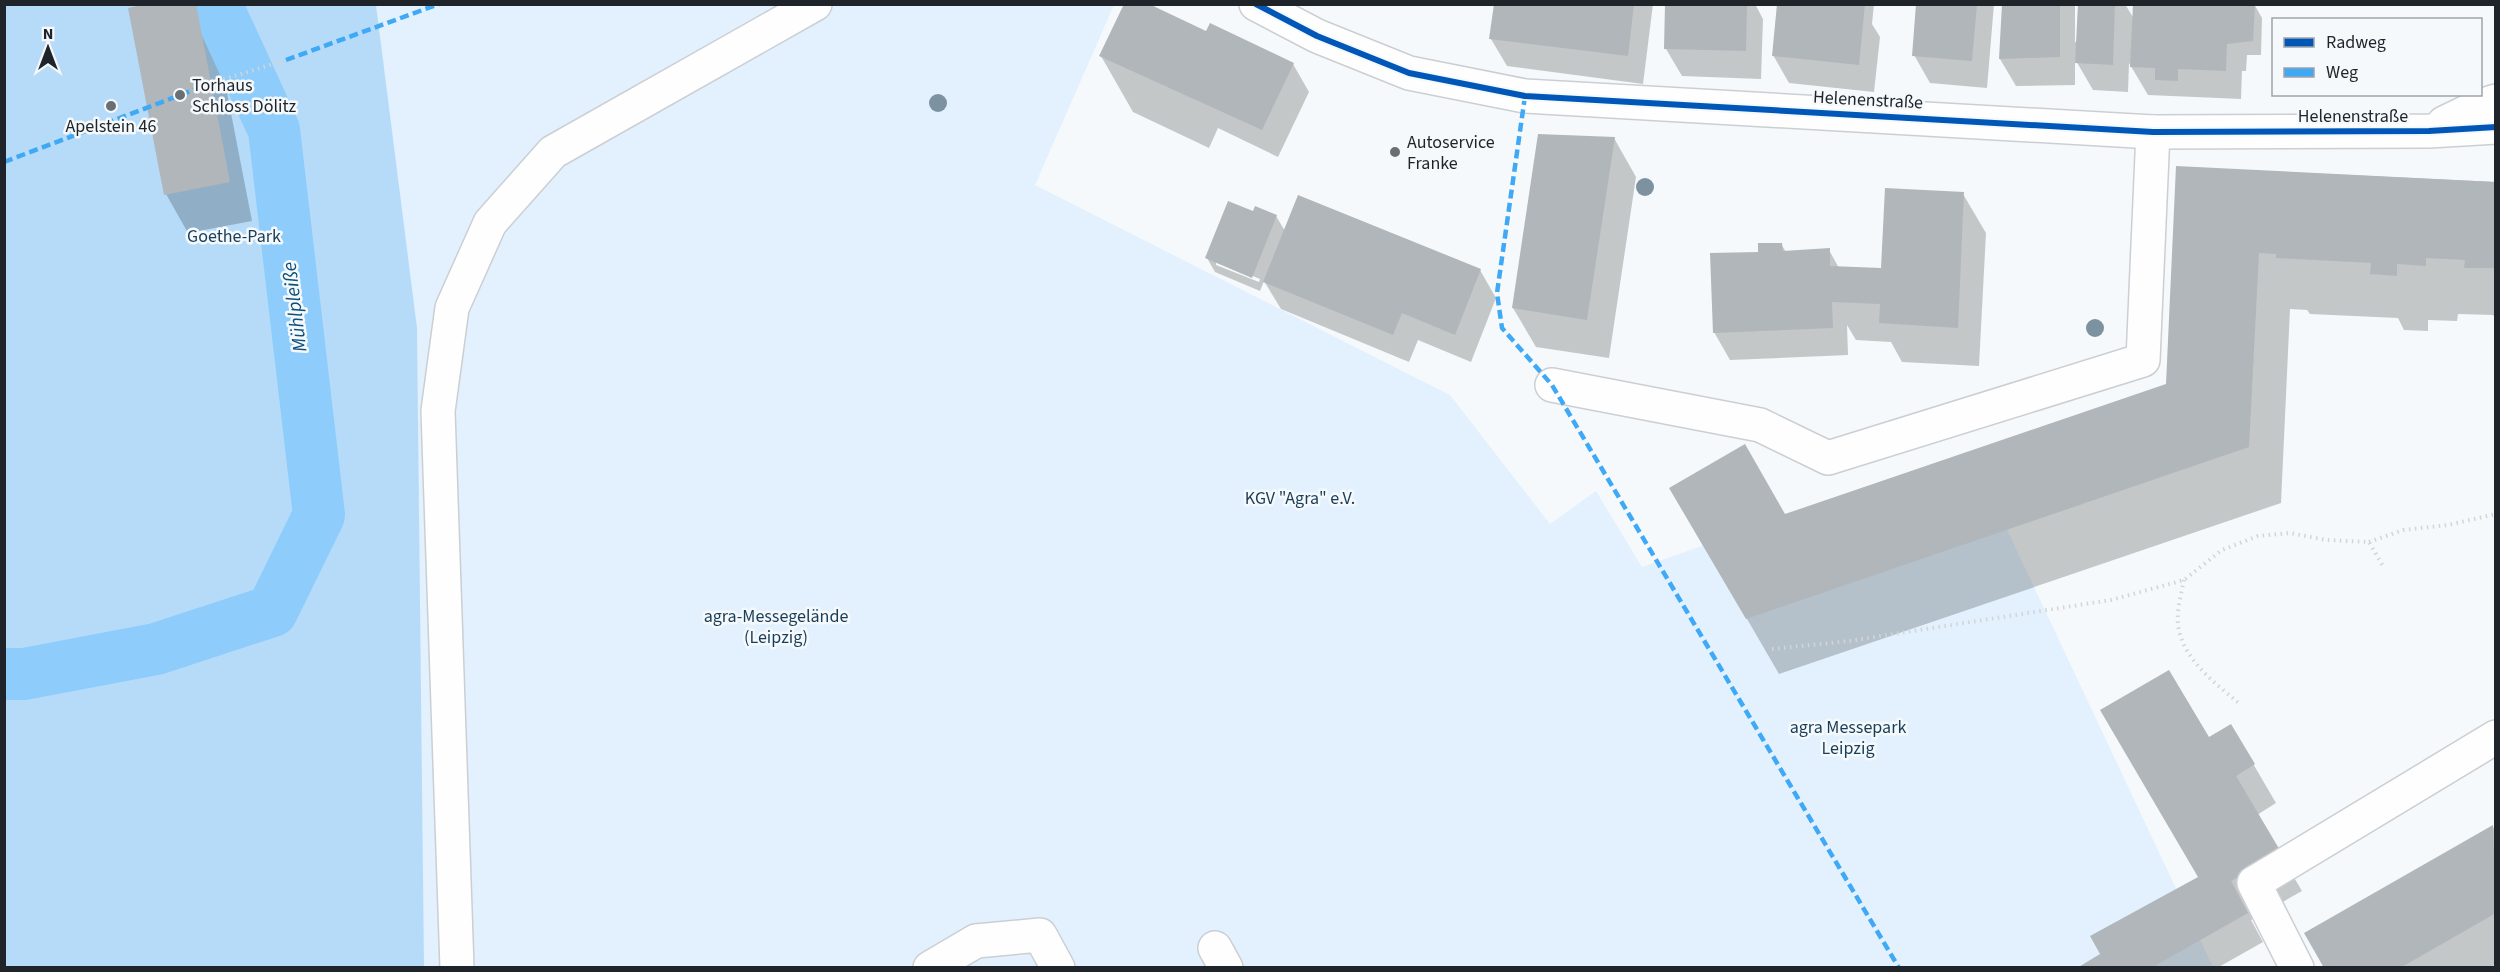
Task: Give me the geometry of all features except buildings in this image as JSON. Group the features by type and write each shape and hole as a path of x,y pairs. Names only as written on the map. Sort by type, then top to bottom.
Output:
{"street":[{"path":"457,968 438,411 452,308 490,223 553,152 815,4"},
{"name":"Helenenstraße","path":"1256,4 1317,36 1409,73 1525,96 2153,132 2429,131 2496,127"},
{"name":"Helenenstraße","path":"2429,131 2476,106 2496,101"},
{"path":"1551,385 1760,425 1828,458 2143,360 2153,132"},
{"path":"2297,968 2254,882 2492,748"},
{"path":"930,968 976,941 1040,935 1058,968"}],"path":[{"path":"212,83 286,60"},
{"path":"1772,649 1849,641 2111,600 2184,580 2222,550 2258,536 2290,533 2326,540 2369,542 2403,530 2448,525 2496,514"},
{"path":"2369,542 2384,568"},
{"path":"2184,580 2177,614 2184,648 2210,679 2241,705"}],"green space":[{"path":"5,4 1114,5 1035,185 1450,395 1550,524 1596,491 1642,567 1970,451 2213,967 5,967"},
{"name":"Goethe-Park","path":"5,5 376,5 417,328 424,967 5,968"}],"waterway":[{"name":"Mühlpleiße","path":"4,674 24,674 156,649 272,611 319,515 274,130 216,4"}],"marked path":[{"path":"286,60 439,4"},
{"path":"4,162 212,83"},
{"path":"1525,96 1497,293 1502,328 1552,385 1899,968"}],"cycle path":[{"path":"1256,4 1317,36 1409,73 1525,96 2153,132 2429,131 2496,127"}],"place":[{"name":"Torhaus Schloss Dölitz","path":"180,95"},
{"name":"Apelstein 46","path":"111,106"},
{"name":"Autoservice Franke","path":"1395,152"}],"park label":[{"name":"KGV \"Agra\" e.V.","path":"1300,498"},
{"name":"agra-Messegelände (Leipzig)","path":"776,626"},
{"name":"agra Messepark Leipzig","path":"1848,737"}]}
